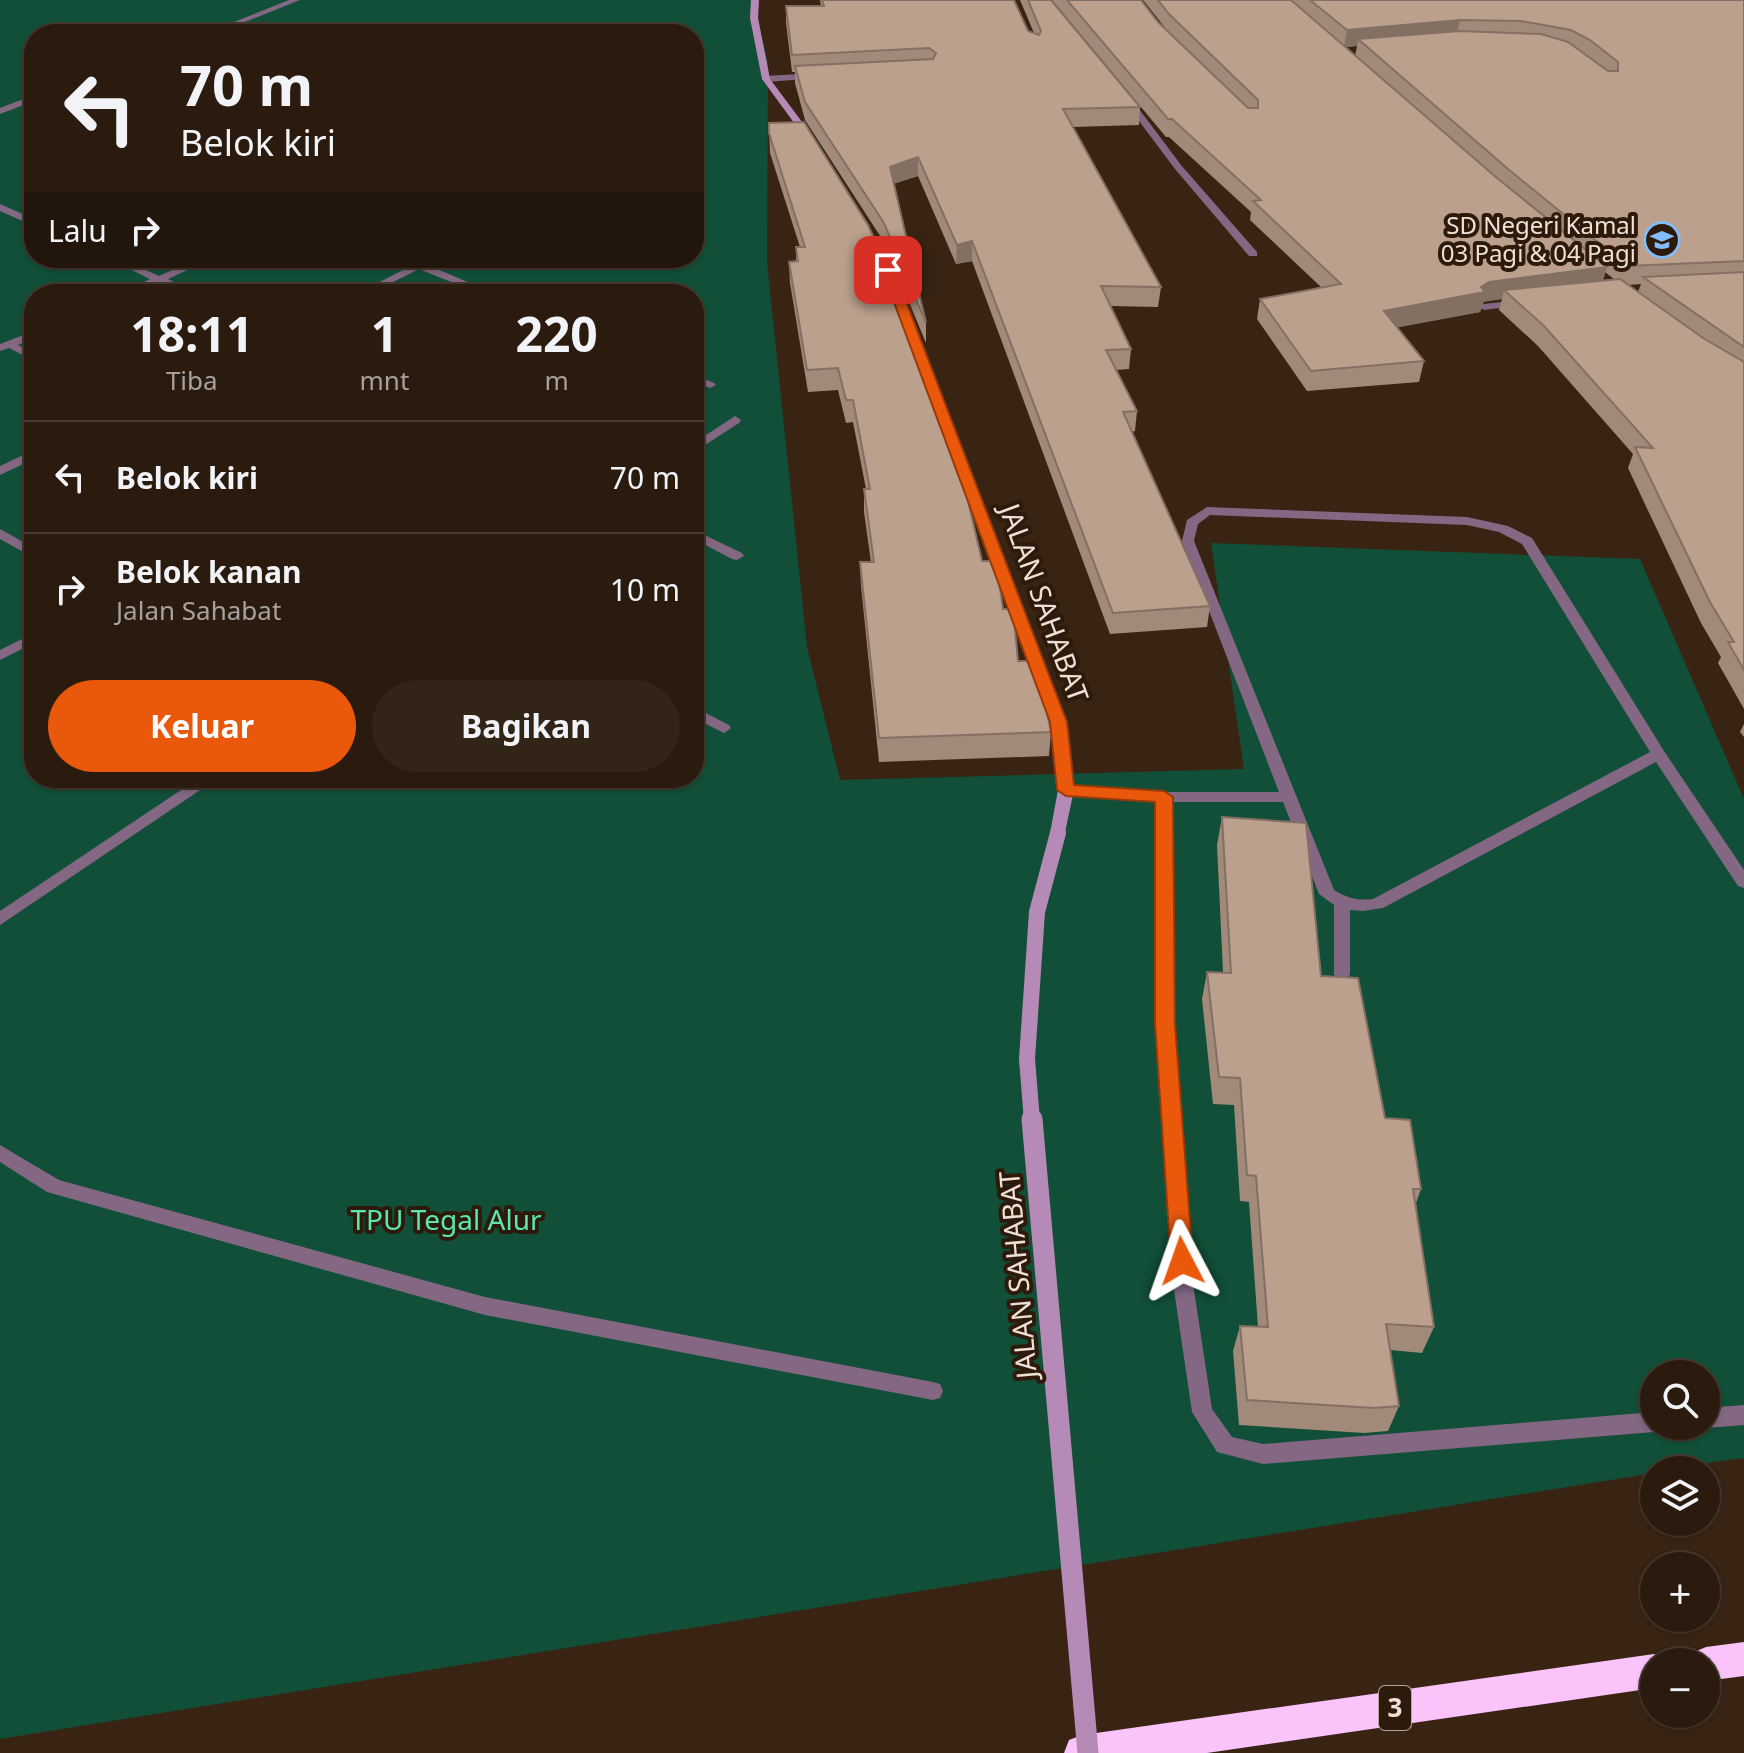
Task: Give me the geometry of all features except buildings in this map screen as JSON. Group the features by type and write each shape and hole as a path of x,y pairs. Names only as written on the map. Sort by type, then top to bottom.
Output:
{"highway":[{"path":"1720,1662 1744,1659"},
{"name":"3","path":"1085,1753 1640,1673"}],"street":[{"path":"234,24 296,0"},
{"path":"762,0 755,0 754,18 766,79 821,155"},
{"path":"766,79 830,76"},
{"path":"1120,90 1178,167 1253,254"},
{"path":"0,111 24,102"},
{"path":"0,207 24,218"},
{"name":"JALAN SAHABAT","path":"882,257 906,312 1059,722 1066,790 1037,912 1027,1059 1085,1753"},
{"path":"133,268 168,284"},
{"path":"150,284 186,268"},
{"path":"381,284 414,268"},
{"path":"427,268 466,284"},
{"path":"1484,307 1534,301"},
{"path":"4,346 24,338"},
{"path":"4,346 24,354"},
{"path":"704,382 710,385"},
{"path":"704,441 735,420"},
{"path":"0,471 24,459"},
{"path":"1658,754 1377,904 1342,903 1327,894 1188,541 1192,523 1207,511 1467,521 1503,529 1527,541 1658,754 1744,882"},
{"path":"0,533 24,548"},
{"path":"704,539 737,556"},
{"path":"0,656 24,643"},
{"path":"704,717 724,728"},
{"path":"0,919 195,788"},
{"path":"1066,790 1164,797 1289,797"},
{"path":"1164,797 1165,1024 1184,1290 1202,1412 1225,1445 1263,1454 1640,1423"},
{"path":"1342,903 1342,974"},
{"path":"0,1153 54,1186 485,1306 933,1391"},
{"path":"1720,1417 1744,1415"}],"green space":[{"name":"TPU Tegal Alur","path":"0,0 753,0 768,63 767,262 807,647 840,780 1244,769 1211,543 1640,559 1744,799 1744,1458 1720,1461 1720,1456 1640,1456 1640,1475 0,1739"}],"place":[{"name":"SD Negeri Kamal 03 Pagi & 04 Pagi","path":"1662,240"}],"route":[{"path":"888,270 1059,722 1066,790 1164,797 1165,1024 1182,1261"}]}
